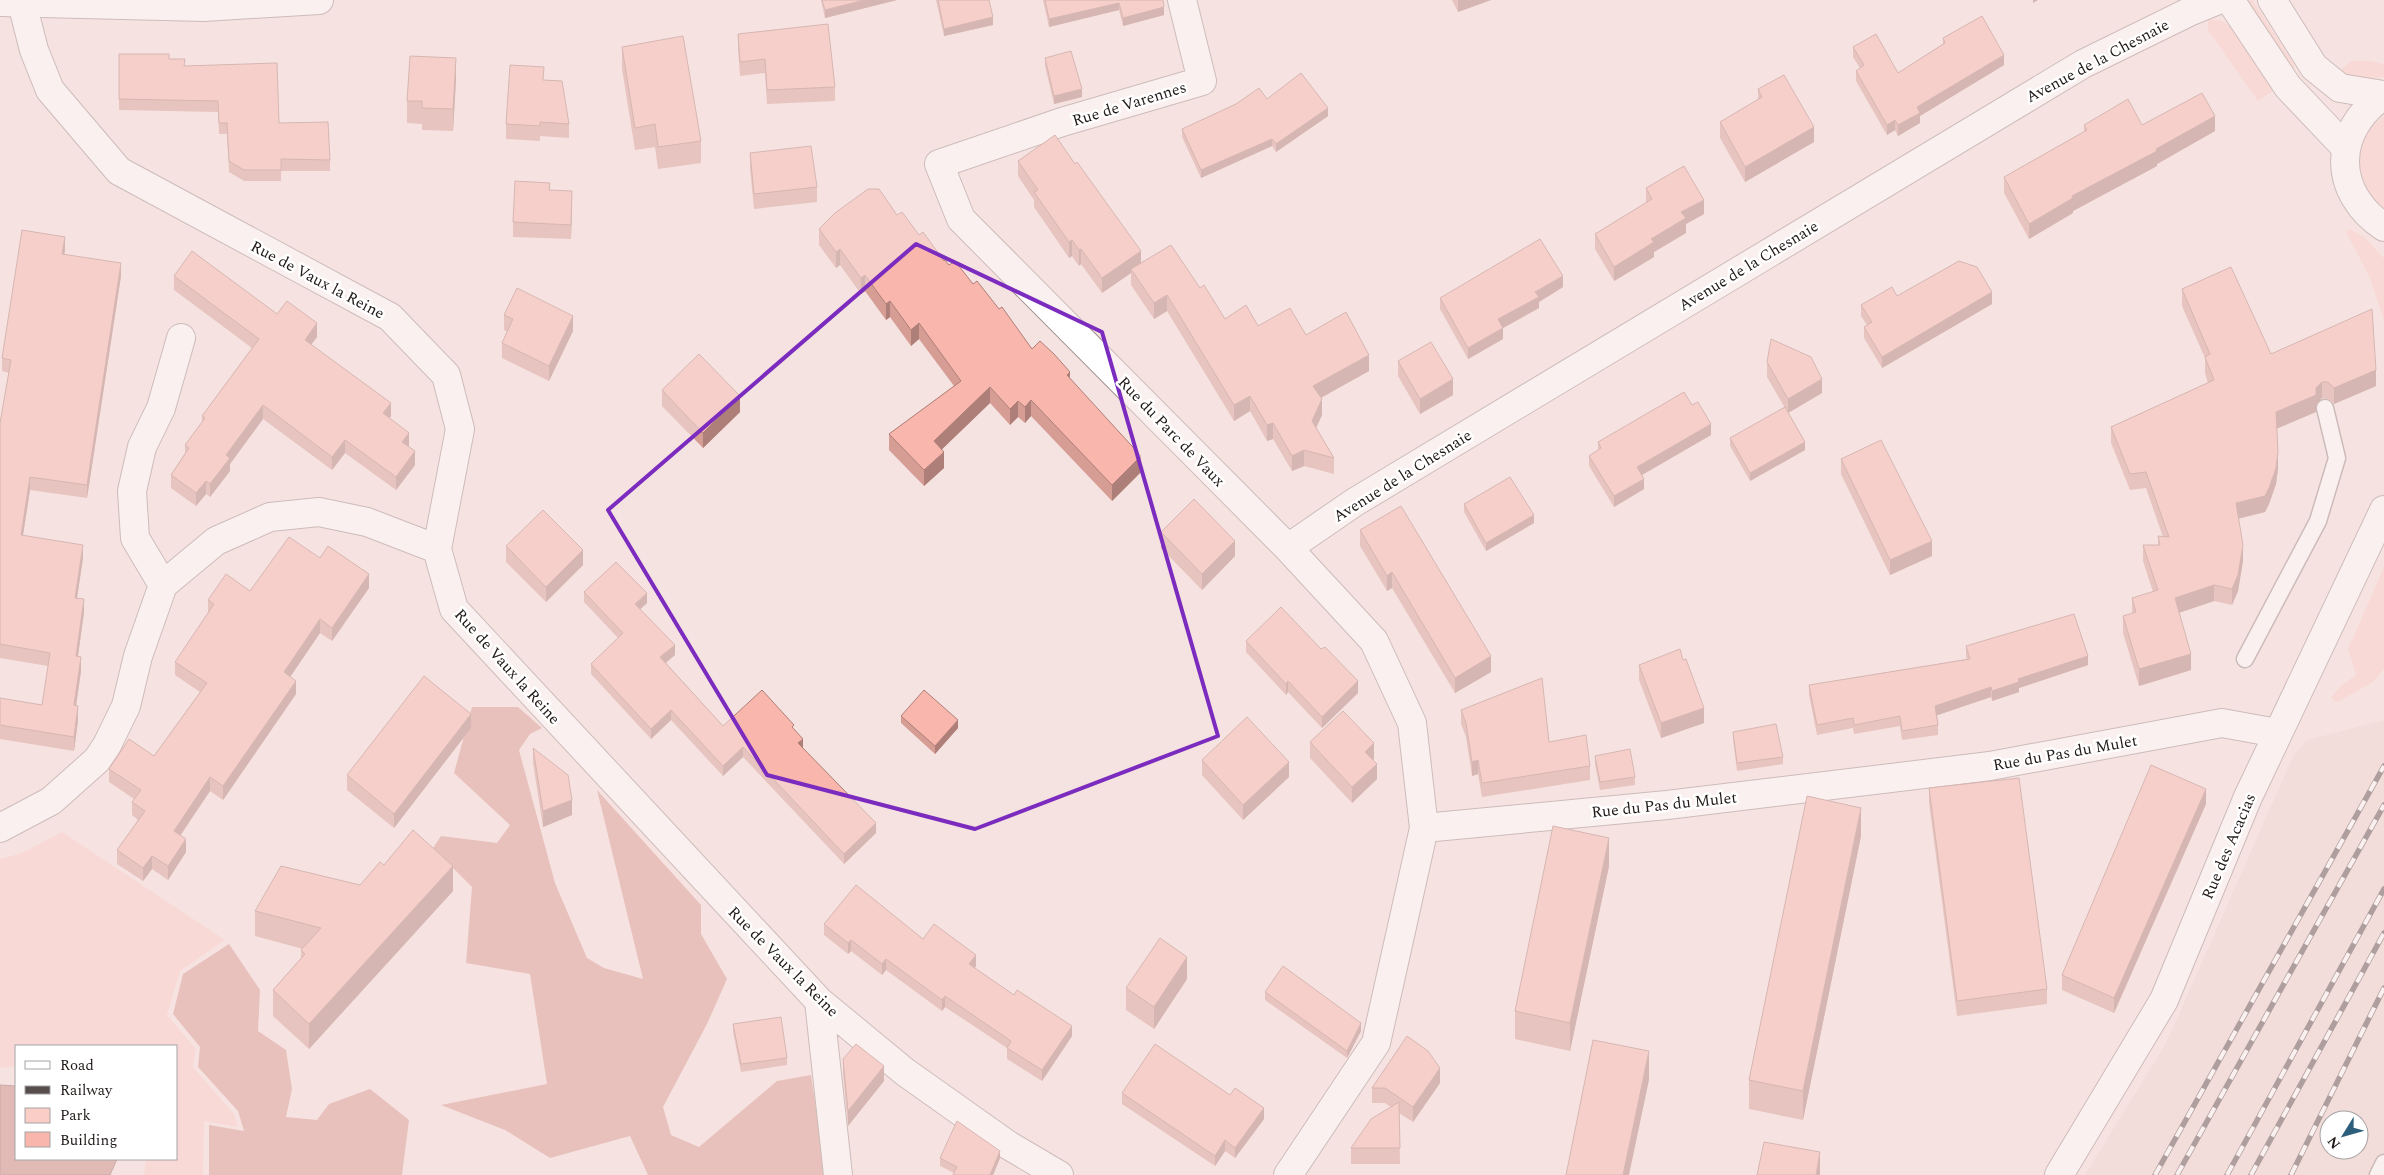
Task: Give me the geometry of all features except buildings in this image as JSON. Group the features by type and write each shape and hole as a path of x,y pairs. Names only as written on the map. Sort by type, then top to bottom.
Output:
{"street":[{"path":"11,2 166,3 204,7 319,0"},
{"name":"Rue de Varennes","path":"1062,122 1202,81 1182,0"},
{"name":"Avenue de la Chesnaie","path":"1288,548 1355,502 2075,69 2190,10 2218,0"},
{"path":"2230,0 2288,87 2346,147"},
{"path":"2272,0 2314,68 2340,88 2384,95"},
{"name":"Rue de Vaux la Reine","path":"11,2 34,50 50,90 119,170 390,317 446,375 460,430 437,549 454,609 819,1001 905,1072 1008,1144 1059,1175"},
{"path":"2384,95 2366,108 2353,126 2346,147 2345,172 2352,196 2367,216 2384,227"},
{"name":"Rue du Parc de Vaux","path":"1062,122 939,164 961,219 1288,548 1374,641 1412,723 1424,828"},
{"path":"163,585 135,538 132,491 142,448 161,408 181,338"},
{"name":"Rue des Acacias","path":"2059,1175 2164,1000 2277,733 2384,510"},
{"path":"0,828 51,801 97,760 107,745 126,706 138,656 163,585 216,541 270,517 320,512 367,522 437,549"},
{"name":"Rue du Pas du Mulet","path":"1424,828 1667,805 1990,766 2222,723 2277,733"},
{"path":"1288,1175 1376,1043 1424,828"},
{"path":"819,1001 838,1175"}],"lane":[{"path":"2245,659 2318,522 2337,458 2325,408"},
{"path":"2378,1175 2384,1163"}],"highlighted area":[{"path":"916,244 1102,332 1218,736 975,829 767,775 608,510"}],"shaded area":[{"path":"472,707 518,707 542,728 530,734 519,750 555,883 587,958 604,968 643,979 597,790 701,905 701,934 727,979 707,1024 663,1107 671,1135 699,1147 777,1081 811,1075 826,1175 648,1175 630,1136 550,1158 505,1130 441,1105 547,1084 530,974 466,963 472,887 433,848 441,836 497,843 510,825 454,773"},
{"path":"2384,720 2384,1175 2085,1175 2167,1041 2294,754 2307,740"},
{"path":"229,944 260,990 258,1031 286,1050 292,1089 286,1117 317,1120 329,1104 370,1089 409,1120 402,1175 209,1175 209,1125 244,1131 238,1111 198,1067 200,1047 173,1014 183,974"},
{"path":"0,1085 15,1086 15,1160 117,1160 110,1175 0,1175"}],"green space":[{"path":"2237,0 2252,0 2294,64 2294,72"},
{"path":"2208,20 2219,20 2234,27 2277,88 2258,101 2208,30"},
{"path":"2351,61 2371,61 2384,64 2384,77 2360,79 2338,72"},
{"path":"2384,116 2384,209 2366,187 2361,175 2360,162 2365,138 2373,126"},
{"path":"2350,229 2364,237 2384,258 2384,321 2370,278 2346,232"},
{"path":"2384,567 2384,669 2373,682 2338,702 2334,701 2331,697 2341,686 2356,675 2348,649"},
{"path":"62,832 225,940 180,971 167,1015 196,1049 193,1067 234,1114 238,1127 204,1121 203,1175 144,1175 146,1160 178,1160 178,1045 15,1045 15,1066 0,1068 0,859 22,853"}],"railway":[{"path":"2155,1175 2384,766"},
{"path":"2177,1175 2384,805"},
{"path":"2227,1175 2384,889"},
{"path":"2251,1175 2384,933"},
{"path":"2291,1175 2384,988"}]}
